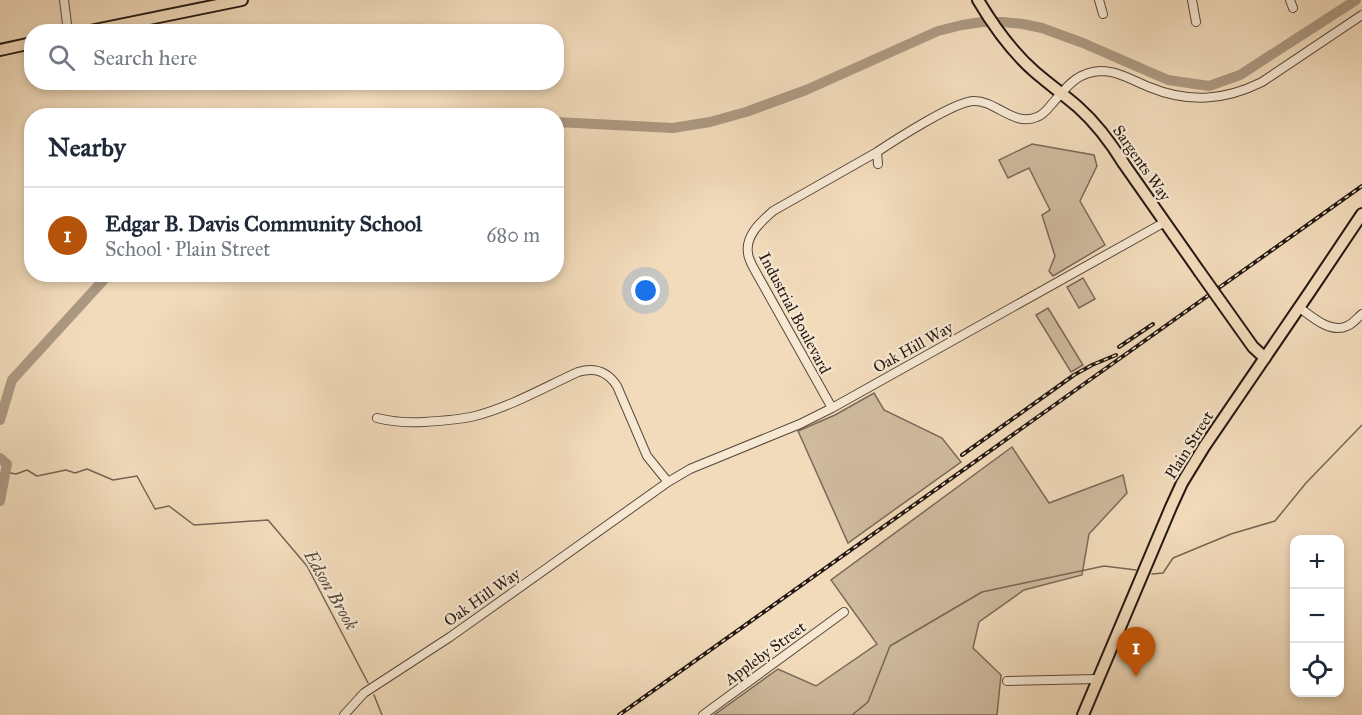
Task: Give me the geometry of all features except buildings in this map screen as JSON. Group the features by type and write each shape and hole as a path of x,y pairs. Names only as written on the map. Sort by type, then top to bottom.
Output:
{"main road":[{"path":"125,24 242,0"},
{"name":"Sargents Way","path":"981,4 1003,38 1034,71 1089,118 1113,146 1250,343 1265,358"},
{"path":"0,50 24,45"},
{"name":"Plain Street","path":"1083,715 1182,483 1213,433 1362,214"}],"street":[{"path":"64,0 67,24"},
{"path":"1099,0 1103,14"},
{"path":"1192,0 1196,22"},
{"name":"Industrial Boulevard","path":"832,408 753,267 747,252 750,238 760,223 773,211 964,103 974,101 987,103 1017,118 1038,117 1047,111 1072,81 1082,75 1103,71 1183,97 1213,98 1229,95 1245,91 1262,82 1362,15"},
{"path":"877,152 878,164"},
{"name":"Oak Hill Way","path":"344,715 364,693 450,637 668,482 690,469 800,424 832,408 1165,222"},
{"path":"1300,308 1325,324 1338,328 1350,325 1362,314"},
{"path":"377,418 405,423 473,417 501,407 578,372 596,370 606,374 617,386 647,456 668,482"},
{"name":"Appleby Street","path":"703,715 844,612"},
{"path":"1007,681 1098,679"}],"shaded area":[{"path":"1032,144 1094,155 1097,166 1080,201 1105,245 1053,276 1049,271 1055,256 1042,215 1050,210 1029,168 1008,178 999,160"},
{"path":"1083,278 1095,299 1079,308 1067,287"},
{"path":"1048,308 1083,365 1071,372 1036,315"},
{"path":"874,393 884,410 942,438 961,462 848,543 798,431 835,415"},
{"path":"1012,447 1049,503 1123,475 1127,493 1089,534 1082,575 1024,590 979,622 973,648 1001,675 997,715 714,715 778,669 816,686 877,644 831,580"}],"waterway":[{"path":"564,122 673,128 710,122 746,112 806,90 938,31 982,22 1003,22 1042,28 1168,80 1209,86 1240,75 1356,0"},
{"path":"0,420 12,380 102,282"},
{"path":"1152,574 1163,573 1173,558 1231,534 1275,521 1306,483 1362,425"},
{"path":"0,458 7,464 0,501"},
{"name":"Edson Brook","path":"5,472 16,474 27,470 37,476 66,470 75,473 87,469 113,480 137,476 155,509 169,506 194,525 268,520 307,566 368,683"},
{"path":"852,715 868,702 890,646 982,592 1104,566 1136,570"},
{"name":"Edson Brook","path":"374,695 382,715"}],"railway":[{"path":"619,715 1362,186"},
{"path":"1119,347 1153,324"},
{"path":"962,455 1074,375 1116,355"}],"place":[{"name":"Edgar B. Davis Community School","path":"1136,677"}]}
